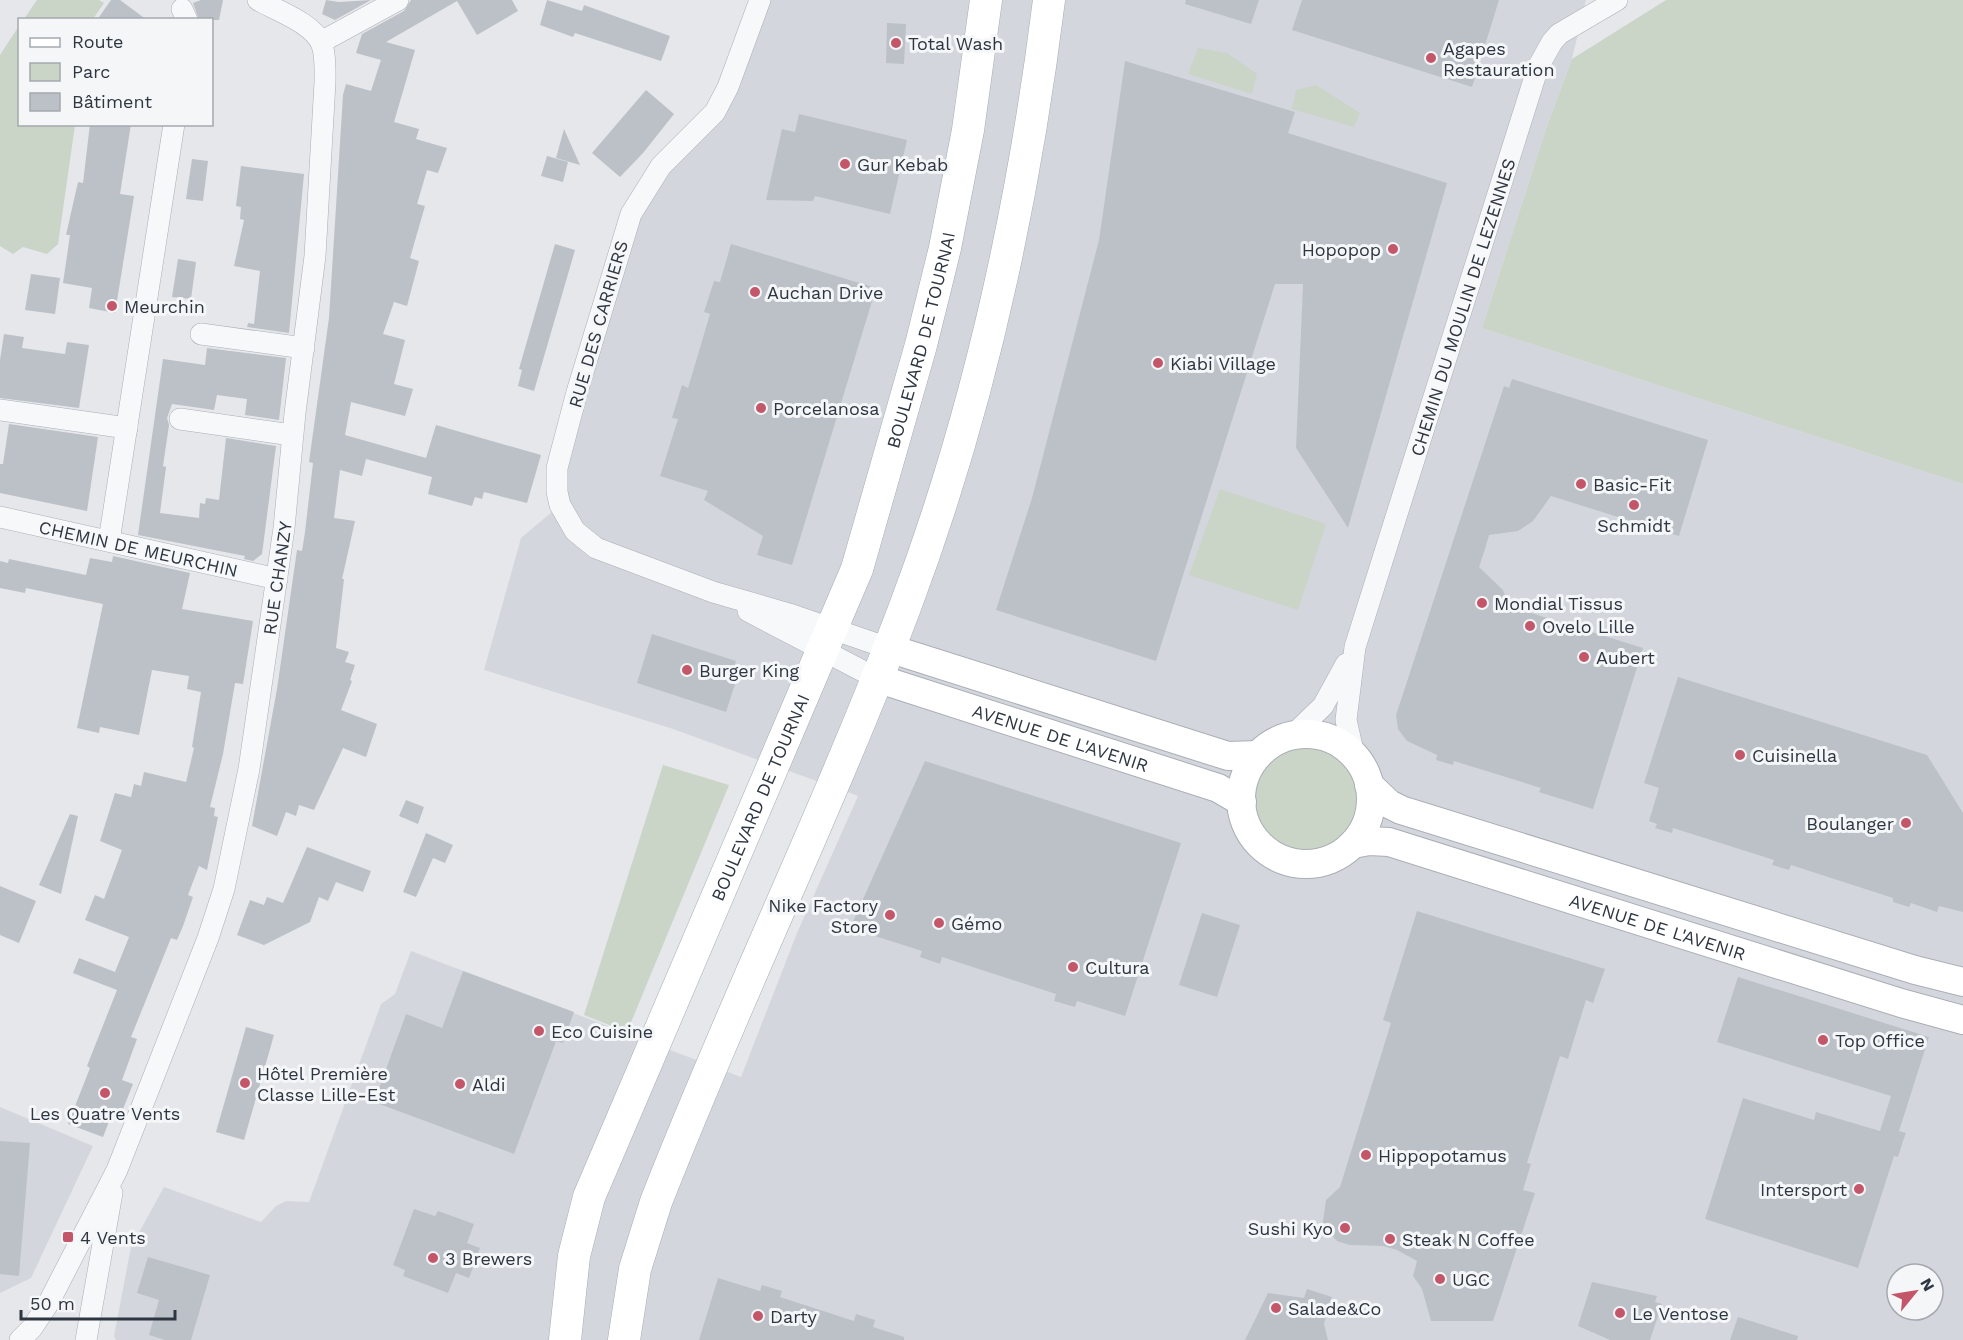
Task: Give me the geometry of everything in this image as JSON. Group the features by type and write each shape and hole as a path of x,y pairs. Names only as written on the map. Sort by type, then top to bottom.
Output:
{"main road":[{"name":"BOULEVARD DE TOURNAI","path":"565,1340 572,1268 579,1229 594,1184 828,640 868,532 930,311 968,130 986,0"},
{"path":"624,1340 635,1269 656,1202 876,678 943,497 993,325 1026,169 1049,0"},
{"name":"AVENUE DE L'AVENIR","path":"888,648 1228,756 1258,755"},
{"name":"AVENUE DE L'AVENIR","path":"876,678 1218,788 1242,802"},
{"path":"1293,735 1326,737 1339,743 1354,755 1365,772 1369,785 1368,817 1353,844 1337,855 1320,862 1299,863 1285,860 1272,853 1256,839 1246,821 1242,802 1245,777 1258,755 1274,742 1293,735"},
{"name":"AVENUE DE L'AVENIR","path":"1369,785 1389,804 1401,810 1915,970 1963,982"},
{"name":"AVENUE DE L'AVENIR","path":"1353,844 1369,841 1389,842 1901,1003 1963,1020"},
{"path":"547,1340 555,1299 579,1229"}],"street":[{"path":"258,0 305,26 321,42 398,0"},
{"name":"RUE DES CARRIERS","path":"760,0 723,99 715,112 661,166 631,214 577,392 557,474 560,505 575,531 596,548 713,592 828,640 888,648"},
{"name":"CHEMIN DU MOULIN DE LEZENNES","path":"1354,755 1346,720 1355,647 1538,67 1559,34 1617,0"},
{"name":"RUE CHANZY","path":"20,1340 32,1328 48,1304 117,1170 220,903 249,769 277,579 292,435 315,256 325,82 321,42"},
{"path":"109,541 174,126"},
{"path":"201,334 304,348"},
{"path":"0,410 128,428"},
{"path":"180,419 292,435"},
{"name":"CHEMIN DE MEURCHIN","path":"0,517 277,579"},
{"name":"RUE DES CARRIERS","path":"828,640 876,678"},
{"name":"CHEMIN DU MOULIN DE LEZENNES","path":"1293,735 1323,706 1355,647"},
{"name":"RUE CHANZY","path":"86,1340 117,1170"}],"shaded area":[{"path":"763,0 1586,0 1572,59 1546,129 1482,328 1963,484 1963,1340 116,1340 114,1336 131,1247 164,1187 261,1222 276,1206 286,1201 309,1202 381,1004 395,994 411,951 741,1077 797,933 858,796 673,729 484,670 521,538 560,505 556,466 636,203 715,112"},
{"path":"0,1107 93,1146 31,1278 0,1293"}],"green space":[{"path":"37,0 99,0 104,3 94,18 25,18"},
{"path":"1666,0 1963,0 1963,484 1482,328 1546,129 1572,59"},
{"path":"18,28 18,126 75,126 58,244 47,254 23,247 13,254 0,246 0,55"},
{"path":"1198,48 1227,53 1257,74 1252,94 1188,74"},
{"path":"1316,85 1360,113 1354,127 1292,109 1296,90"},
{"path":"1220,489 1326,524 1298,610 1189,575"},
{"path":"1307,745 1327,749 1344,761 1356,778 1360,798 1356,818 1344,835 1327,847 1307,851 1287,847 1270,835 1258,818 1254,798 1258,778 1270,761 1287,749"},
{"path":"663,765 729,785 627,1032 584,1015"}],"building":[{"path":"111,0 120,0 144,18 98,18"},
{"path":"201,0 223,0 219,20 198,18 193,3"},
{"path":"326,0 339,2 371,0 335,20 322,14"},
{"path":"411,0 512,0 518,11 477,35 457,1 386,42 415,50 394,122 419,129 416,139 447,148 438,173 427,170 417,204 425,206 410,258 419,261 407,306 394,302 383,334 405,340 394,384 413,389 405,416 351,402 345,435 426,458 436,425 541,455 527,503 484,492 482,499 475,497 472,506 428,494 432,477 366,459 362,476 340,470 334,518 355,521 342,579 344,579 336,648 349,652 345,662 355,665 350,680 352,681 341,710 377,724 366,757 343,748 314,810 299,805 296,816 286,812 277,836 252,826 277,689 297,550 302,551 305,532 313,463 309,462 329,318 343,95 346,84 371,91 381,60 356,53 362,34 404,11"},
{"path":"547,0 582,11 584,5 670,36 661,61 575,33 573,37 540,25"},
{"path":"1186,0 1259,0 1251,24 1185,4"},
{"name":"Agapes Restauration","path":"1302,0 1499,0 1472,87 1292,30"},
{"name":"Total Wash","path":"887,23 906,24 904,64 886,63"},
{"name":"Kiabi Village","path":"1125,61 1295,112 1288,133 1447,183 1348,528 1296,448 1303,284 1275,284 1156,661 996,610 1032,498 1099,240"},
{"path":"646,90 674,114 643,153 620,177 592,153"},
{"name":"Gur Kebab","path":"799,114 907,140 890,214 815,196 813,201 766,200 782,129 795,132"},
{"path":"90,126 131,126 120,194 134,196 115,313 89,308 92,288 63,283 70,235 66,235 78,182 83,183"},
{"path":"564,129 580,165 556,158"},
{"path":"547,156 568,162 563,182 541,176"},
{"path":"192,159 208,161 203,201 186,199"},
{"path":"241,166 304,174 289,333 247,327 248,323 254,324 260,271 234,266 244,220 240,219 241,207 236,206"},
{"path":"555,244 575,250 534,391 518,386 522,370 519,369"},
{"name":"Porcelanosa","path":"731,244 876,288 792,565 757,555 763,536 704,500 708,491 660,476 678,419 672,418 682,385 688,388 710,314 704,312 714,281 720,282"},
{"path":"178,259 196,262 191,299 172,297"},
{"path":"31,274 60,278 55,314 25,310"},
{"path":"4,334 24,337 22,348 65,354 67,342 89,345 79,408 0,398 0,360"},
{"path":"207,348 286,358 279,420 245,415 247,399 217,395 214,410 172,404 167,418 169,425 163,466 166,467 160,513 199,518 200,503 205,504 206,498 219,500 226,438 276,446 262,554 253,561 244,559 245,556 138,535 163,359 205,365"},
{"path":"1512,379 1708,440 1679,536 1551,496 1533,521 1518,531 1489,535 1479,567 1503,590 1509,606 1643,648 1593,809 1539,792 1541,788 1454,761 1453,765 1436,760 1437,755 1407,741 1398,729 1396,715 1504,386 1509,388"},
{"path":"9,424 98,437 87,511 0,493 0,464 3,464"},
{"path":"113,556 190,573 182,609 253,621 243,684 235,683 223,754 210,807 215,808 214,816 218,817 207,870 199,866 188,895 193,897 183,926 177,940 171,938 131,1037 137,1039 122,1080 133,1084 121,1114 113,1111 103,1137 68,1124 90,1068 87,1066 117,990 73,973 79,958 115,972 129,937 85,920 95,895 104,899 122,850 100,841 115,793 131,797 134,784 141,786 144,772 186,782 194,748 192,747 201,692 187,689 189,676 152,670 139,735 100,727 99,733 77,728 103,604 26,588 25,593 0,588 0,561 8,563 9,559 86,575 90,558 112,562"},
{"name":"Burger King","path":"652,634 736,661 731,679 736,681 726,712 637,683"},
{"path":"1678,677 1927,755 1963,813 1963,912 1939,906 1937,912 1911,903 1909,907 1893,902 1893,898 1791,865 1789,870 1772,865 1774,860 1673,828 1672,833 1655,828 1657,824 1649,821 1659,788 1644,783"},
{"path":"925,761 1181,843 1125,1016 1077,1001 1075,1007 1054,1001 1056,994 942,957 940,964 920,957 922,951 850,928"},
{"path":"406,800 424,807 418,824 399,816"},
{"path":"70,814 78,816 61,894 39,885"},
{"path":"426,833 453,845 445,863 433,858 416,897 403,892"},
{"path":"307,847 371,871 363,892 336,882 328,901 319,897 310,922 264,945 237,935 250,900 264,905 267,897 283,903"},
{"path":"0,886 36,901 19,943 0,935"},
{"path":"1417,911 1605,969 1593,1003 1586,1000 1568,1059 1560,1056 1527,1163 1531,1164 1523,1190 1535,1193 1493,1321 1431,1321 1422,1289 1413,1276 1417,1261 1397,1250 1383,1246 1350,1245 1337,1241 1326,1229 1323,1221 1326,1200 1340,1187 1391,1023 1383,1020"},
{"path":"1202,913 1240,925 1217,997 1179,985"},
{"name":"Aldi","path":"463,971 574,1012 563,1043 556,1041 514,1154 374,1102 406,1014 442,1028"},
{"path":"1738,977 1929,1037 1899,1131 1906,1133 1898,1157 1894,1156 1858,1268 1705,1219 1743,1098 1814,1120 1816,1112 1880,1131 1891,1096 1717,1042"},
{"name":"Hôtel Première Classe Lille-Est","path":"246,1027 274,1035 244,1140 216,1132"},
{"path":"0,1141 30,1143 19,1276 0,1274"},
{"name":"3 Brewers","path":"414,1209 435,1216 438,1211 474,1224 467,1243 480,1248 469,1278 456,1273 448,1293 403,1276 405,1270 393,1265"},
{"path":"148,1257 210,1275 191,1340 165,1340 149,1335 159,1300 137,1293"},
{"path":"718,1278 760,1291 762,1285 782,1291 780,1297 854,1321 856,1314 875,1320 873,1327 904,1337 904,1340 699,1340"},
{"name":"Le Ventose","path":"1592,1282 1657,1296 1655,1302 1662,1304 1650,1340 1610,1340 1578,1326"},
{"path":"1307,1289 1332,1297 1324,1324 1328,1340 1245,1340 1268,1293 1304,1298"},
{"path":"1738,1317 1798,1336 1797,1340 1730,1340"}],"place":[{"name":"Total Wash","path":"896,43"},
{"name":"Agapes Restauration","path":"1431,58"},
{"name":"Gur Kebab","path":"845,164"},
{"name":"Hopopop","path":"1393,249"},
{"name":"Auchan Drive","path":"755,292"},
{"name":"Meurchin","path":"112,306"},
{"name":"Kiabi Village","path":"1158,363"},
{"name":"Porcelanosa","path":"761,408"},
{"name":"Basic-Fit","path":"1581,484"},
{"name":"Schmidt","path":"1634,505"},
{"name":"Mondial Tissus","path":"1482,603"},
{"name":"Ovelo Lille","path":"1530,626"},
{"name":"Aubert","path":"1584,657"},
{"name":"Burger King","path":"687,670"},
{"name":"Cuisinella","path":"1740,755"},
{"name":"Boulanger","path":"1906,823"},
{"name":"Nike Factory Store","path":"890,915"},
{"name":"Gémo","path":"939,923"},
{"name":"Cultura","path":"1073,967"},
{"name":"Eco Cuisine","path":"539,1031"},
{"name":"Top Office","path":"1823,1040"},
{"name":"Hôtel Première Classe Lille-Est","path":"245,1083"},
{"name":"Aldi","path":"460,1084"},
{"name":"Les Quatre Vents","path":"105,1093"},
{"name":"Hippopotamus","path":"1366,1155"},
{"name":"Intersport","path":"1859,1189"},
{"name":"Sushi Kyo","path":"1345,1228"},
{"name":"4 Vents","path":"68,1237"},
{"name":"Steak N Coffee","path":"1390,1239"},
{"name":"3 Brewers","path":"433,1258"},
{"name":"UGC","path":"1440,1279"},
{"name":"Salade&Co","path":"1276,1308"},
{"name":"Le Ventose","path":"1620,1313"},
{"name":"Darty","path":"758,1316"}]}
